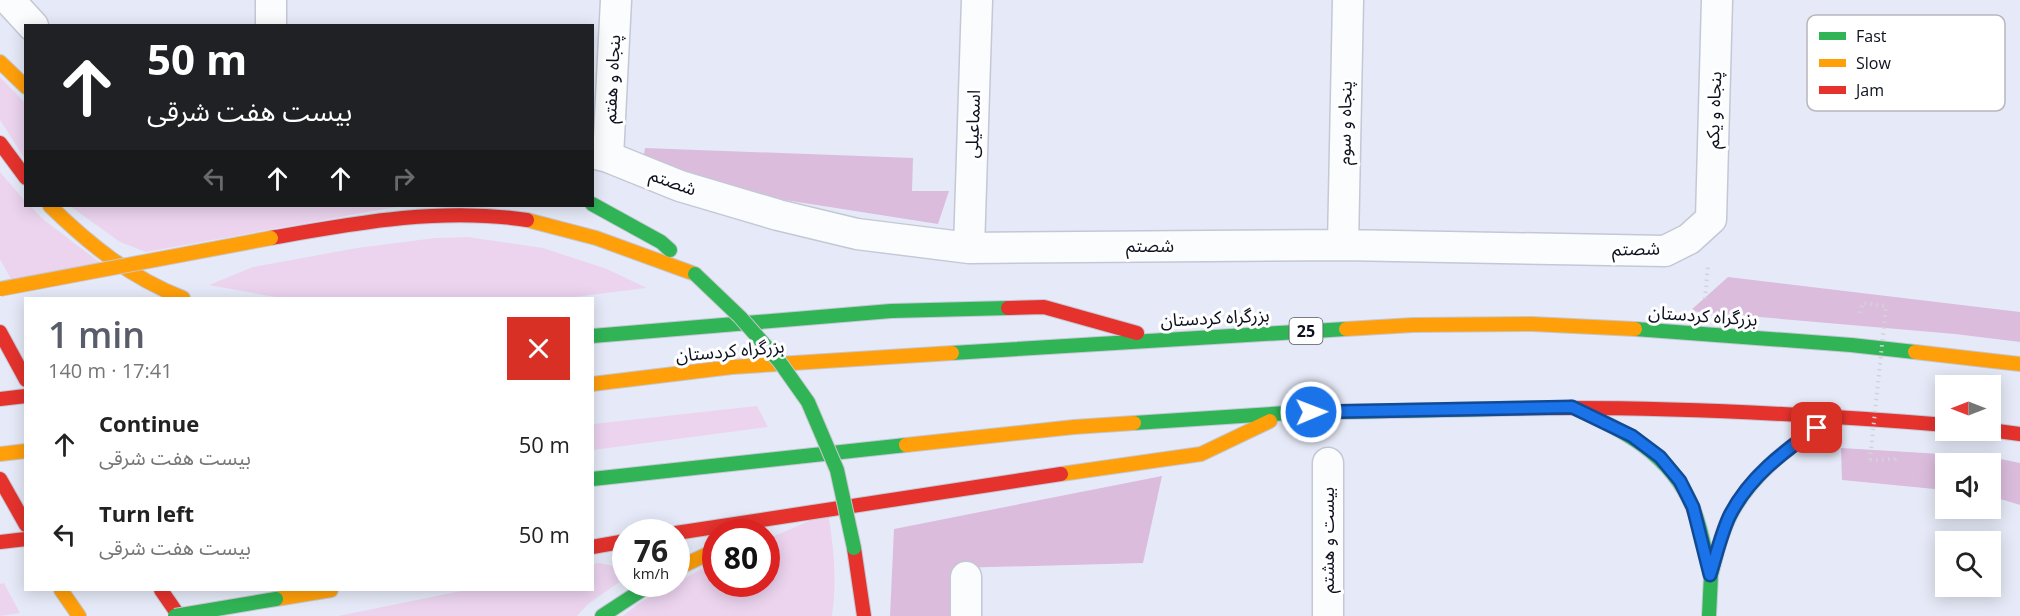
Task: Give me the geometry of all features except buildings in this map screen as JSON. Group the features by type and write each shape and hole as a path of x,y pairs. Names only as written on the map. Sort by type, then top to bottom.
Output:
{"main road":[{"path":"0,62 24,85"},
{"path":"0,143 24,175"},
{"path":"594,205 661,242 740,317 779,361 808,402 837,470 854,548 864,616"},
{"path":"51,207 100,254 159,290 180,297"},
{"path":"0,289 271,238 396,219 445,215 480,215 533,221 616,243 695,274"},
{"path":"594,336 891,311 1044,307 1162,339"},
{"name":"بزرگراه کردستان","path":"594,384 732,368 1162,339 1413,325 1508,324 1703,333 1851,345 2020,364"},
{"path":"0,332 24,376"},
{"path":"0,399 24,396"},
{"path":"1572,407 1632,436 1660,457 1680,481 1693,507 1710,575 1709,616"},
{"path":"594,479 1074,428 1287,413 1572,407 1834,416 1935,424"},
{"path":"690,531 1200,454 1287,413"},
{"path":"1710,575 1728,519 1740,497 1758,475 1784,451 1834,416"},
{"path":"2001,431 2020,434"},
{"path":"0,454 24,451"},
{"path":"2,482 24,521"},
{"path":"780,521 798,513"},
{"path":"0,542 24,539"},
{"path":"594,547 612,543"},
{"path":"848,593 854,548"},
{"path":"62,591 79,616"},
{"path":"162,591 177,616 325,591"},
{"path":"602,616 631,597"}],"street":[{"path":"9,0 31,24"},
{"path":"271,0 271,24"},
{"name":"پنجاه و هفتم","path":"600,155 616,0"},
{"name":"اسماعیلی","path":"969,248 977,0"},
{"name":"پنجاه و سوم","path":"1343,245 1348,0"},
{"name":"پنجاه و یکم","path":"1711,219 1717,0"},
{"name":"شصتم","path":"600,155 680,186 778,215 857,234 969,248 1343,245 1665,251 1689,239 1711,219"},
{"name":"بیست و هشتم","path":"1328,463 1328,616"},
{"path":"966,577 966,616"}],"path":[{"path":"1703,333 1711,219"},
{"path":"1863,303 1886,306 1870,460 1895,459"}],"shaded area":[{"path":"0,77 24,102 24,157 0,120"},
{"path":"645,148 913,158 912,191 949,191 938,224 772,198 643,161"},
{"path":"0,172 24,200 24,207 31,207 44,220 102,264 13,283 0,259"},
{"path":"71,207 395,207 146,252 120,242"},
{"path":"468,237 543,248 607,269 647,288 574,297 275,297 209,285 253,267 357,248 435,238"},
{"path":"1728,277 2020,312 2020,342 1955,334 1690,311"},
{"path":"757,406 768,427 594,450 594,424"},
{"path":"1841,448 1935,454 1935,489 1842,480"},
{"path":"2001,459 2020,463 2020,505 2001,499"},
{"path":"1162,476 1143,563 956,568 953,616 890,616 894,529"},
{"path":"828,513 834,564 832,616 623,616 650,597 690,597 690,575 702,569 702,597 780,597 780,533"},
{"path":"594,564 612,566 612,587 588,604 577,616 338,616 461,591 594,591"},
{"path":"4,583 20,613 0,616 0,584"}],"traffic: fast":[{"path":"594,205 661,242 670,250"},
{"path":"695,274 740,317 779,361 808,402 837,470 854,548"},
{"path":"594,336 891,311 1008,308"},
{"path":"952,353 1346,329"},
{"path":"1635,329 1915,352"},
{"path":"1572,407 1626,434 1658,458 1672,473 1684,489 1693,508 1711,575 1726,525 1749,487 1775,460 1834,416"},
{"path":"1134,423 1287,413 1494,409"},
{"path":"594,479 906,445"},
{"path":"1709,616 1711,575"},
{"path":"602,616 631,597"},
{"path":"175,616 276,599"}],"traffic: slow":[{"path":"0,62 24,85"},
{"path":"51,207 112,259 146,281 181,297"},
{"path":"527,220 596,238 695,274"},
{"path":"0,289 271,238"},
{"path":"1346,329 1413,325 1532,324 1635,329"},
{"path":"1915,352 2020,364"},
{"path":"594,384 732,367 952,353"},
{"path":"1061,474 1201,454 1270,421"},
{"path":"906,445 1134,423"},
{"path":"0,454 24,451"},
{"path":"690,562 702,557"},
{"path":"62,591 79,616"},
{"path":"276,599 325,591"}],"traffic: jam":[{"path":"0,143 24,175"},
{"path":"271,238 399,218 463,215 527,220"},
{"path":"1008,308 1044,307 1137,333"},
{"path":"0,332 24,376"},
{"path":"0,399 24,396"},
{"path":"1494,409 1607,408 1720,411 1935,424"},
{"path":"2001,431 2020,434"},
{"path":"690,531 1061,474"},
{"path":"0,479 24,521"},
{"path":"0,542 24,539"},
{"path":"594,547 612,543"},
{"path":"854,548 864,616"},
{"path":"162,591 179,616"}],"route":[{"path":"1311,412 1572,407 1632,436 1660,457 1680,481 1693,507 1710,575 1728,519 1740,497 1758,475 1784,451 1817,428"}]}
